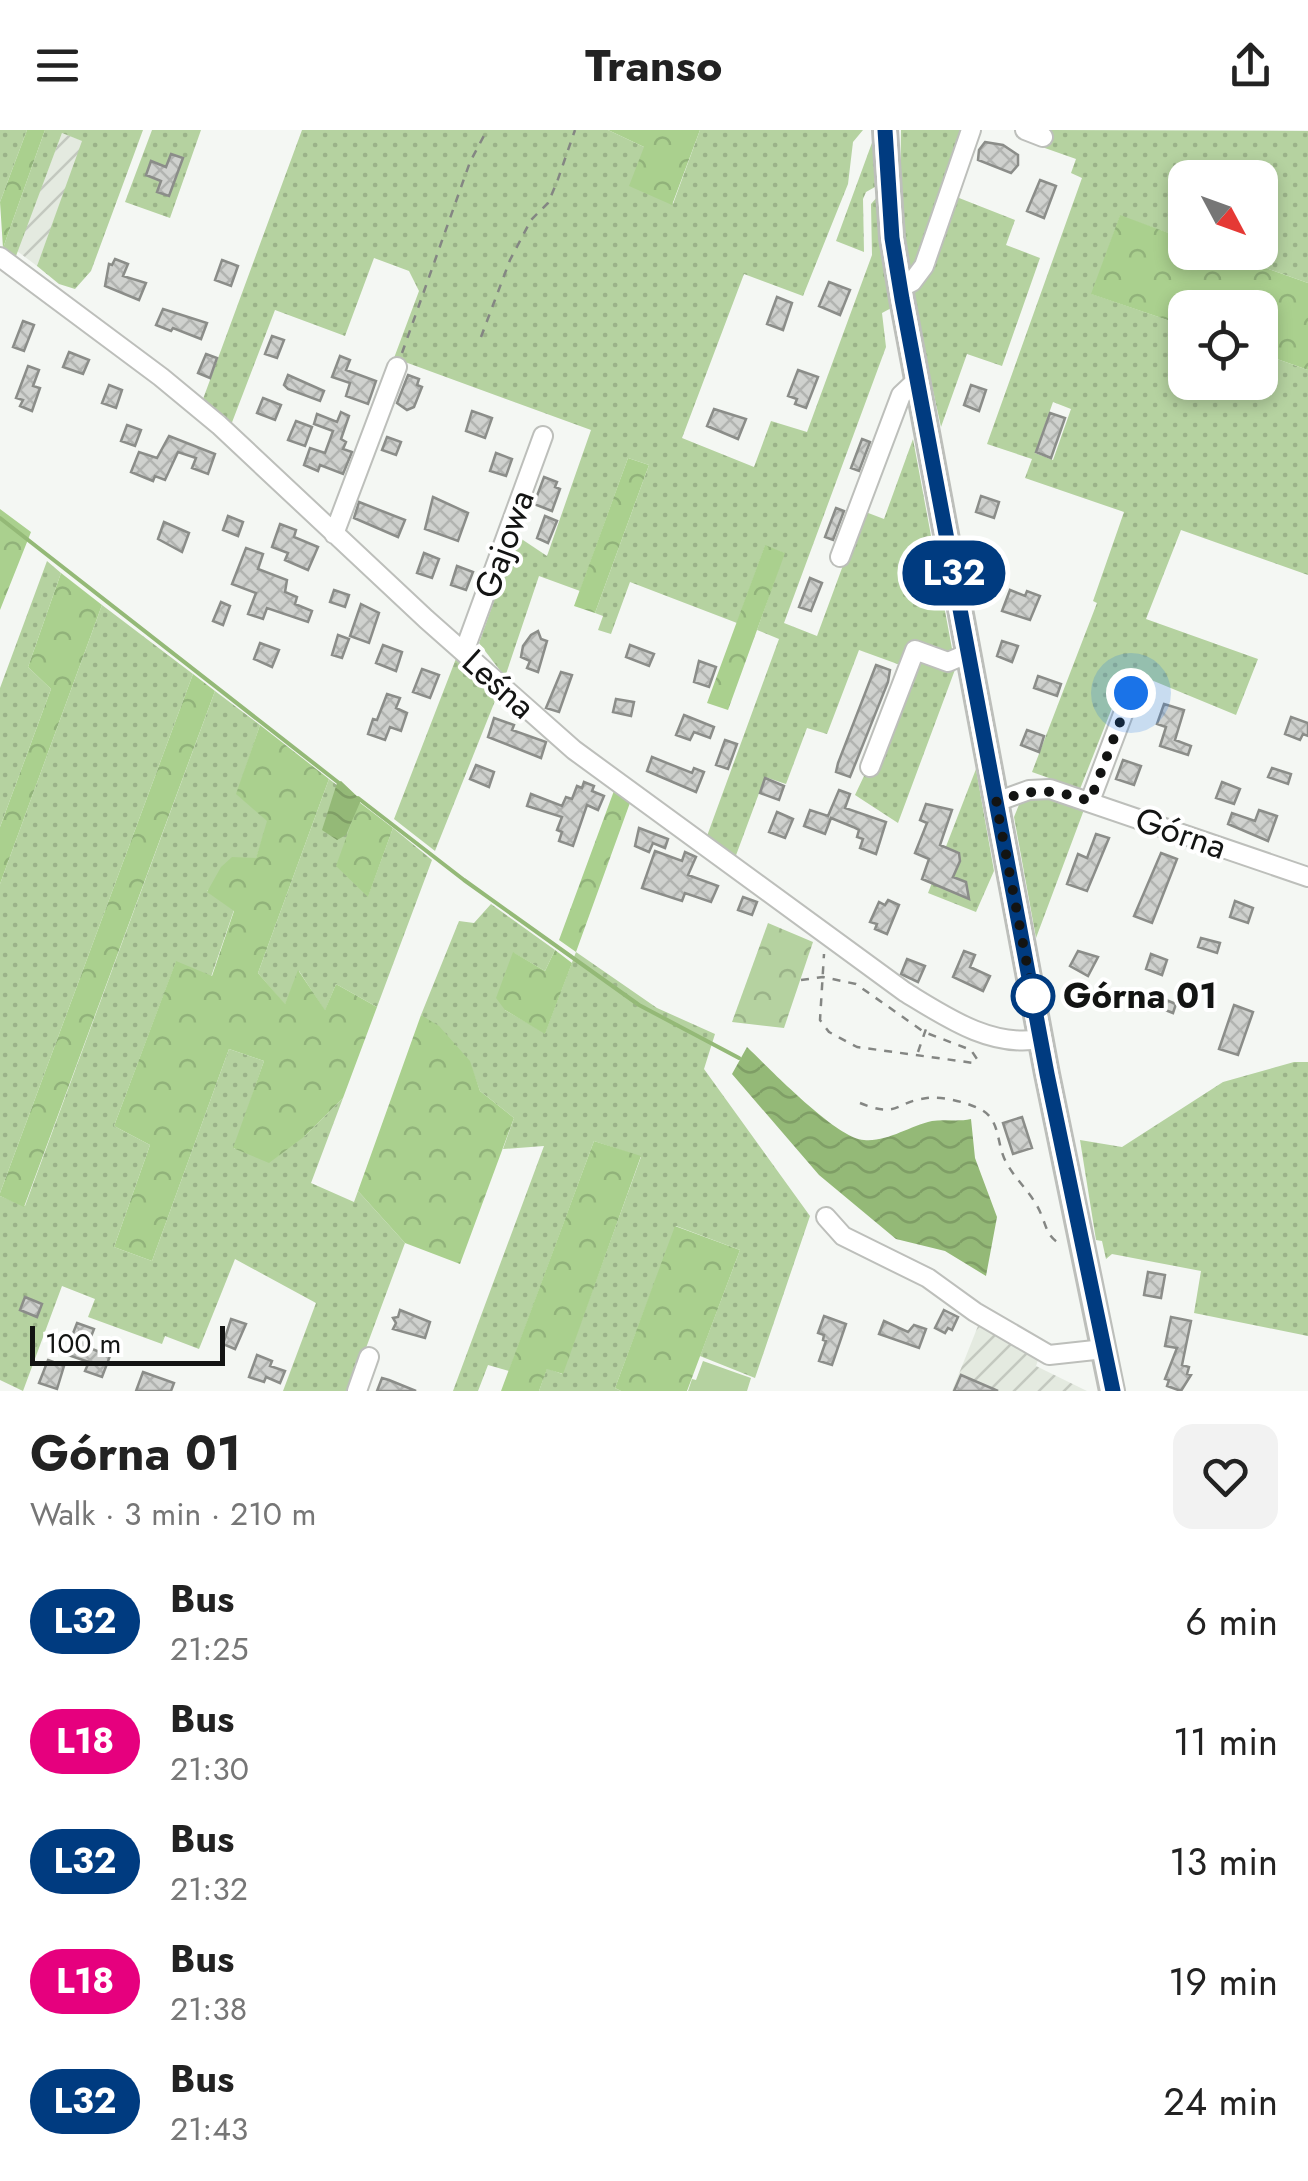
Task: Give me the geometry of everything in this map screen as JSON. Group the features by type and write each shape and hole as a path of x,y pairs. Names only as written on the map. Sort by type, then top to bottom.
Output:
{"main road":[{"path":"885,130 892,238 900,288 1040,1039 1112,1391"}],"street":[{"path":"900,288 912,282 924,266 971,130"},
{"path":"1024,130 1044,138"},
{"name":"Leśna","path":"0,257 178,391 574,750 897,987 1001,1040 1040,1039"},
{"path":"334,534 397,367"},
{"path":"840,558 901,394 918,379"},
{"name":"Gajowa","path":"464,652 542,436"},
{"path":"870,768 915,650 948,662 969,652"},
{"path":"1090,801 1131,693"},
{"name":"Górna","path":"996,802 1029,790 1050,790 1308,877"},
{"path":"826,1218 843,1236 928,1278 975,1312 1049,1354 1104,1349"},
{"path":"357,1391 369,1357"}],"path":[{"path":"397,367 470,162 487,130"},
{"path":"481,337 510,260 531,220 548,203 574,130"},
{"path":"800,980 823,977 856,984 924,1032 971,1050 977,1058 974,1063 857,1046 829,1032 820,1020 823,977 825,932"},
{"path":"918,1053 936,1010"},
{"path":"860,1104 880,1111 896,1110 925,1098 947,1099 981,1109 994,1120 1006,1162 1034,1200 1048,1234 1069,1249 1083,1248"}],"shaded area":[{"path":"62,133 83,141 37,266 17,251"},
{"path":"980,1321 1024,1345 1021,1351 1038,1360 1036,1366 1087,1391 952,1391"}],"green space":[{"path":"0,130 27,130 0,202"},
{"path":"27,130 45,130 3,248 0,202"},
{"path":"45,130 143,130 91,271 75,289 59,284 37,266 82,141 62,133 16,256 3,248"},
{"path":"152,130 201,130 170,218 125,202"},
{"path":"302,130 608,130 644,147 673,204 700,130 863,130 853,142 848,184 803,296 744,274 682,438 754,467 771,421 807,432 872,255 871,204 878,196 895,306 882,313 886,347 784,623 817,636 863,511 884,519 913,439 953,654 903,666 859,650 827,734 807,728 786,784 765,777 735,858 707,836 779,639 757,630 784,553 765,546 737,623 630,582 611,634 598,630 603,616 595,613 649,465 628,458 580,591 539,576 505,677 479,643 517,536 547,556 591,430 394,358 419,291 409,271 374,258 345,336 275,310 231,425 203,399"},
{"path":"608,130 700,130 672,205 629,186 644,147"},
{"path":"901,130 967,130 916,273 907,273 900,215"},
{"path":"1048,130 1308,131 1308,283 1272,270 1278,270 1278,160 1168,160 1168,233 1120,216 1092,294 1168,320 1168,400 1278,400 1278,359 1308,370 1308,575 1181,530 1146,619 1258,659 1236,715 1127,670 1080,789 1032,772 1097,603 1093,601 1124,512 1025,478 1032,459 987,444 1082,178 1071,173 1076,159 1042,147","holes":["1053,402 1071,409 1053,460 1035,453"]},
{"path":"873,140 875,187 863,199 864,252 836,241"},
{"path":"954,196 1015,220 1006,245 1040,258 1002,366 967,354 941,427 912,295"},
{"path":"1120,215 1168,233 1168,270 1272,270 1308,283 1308,370 1278,359 1278,290 1168,290 1168,320 1091,294"},
{"path":"628,458 649,465 595,613 574,606"},
{"path":"0,509 31,532 0,610"},
{"path":"765,545 785,553 728,710 707,703"},
{"path":"47,561 61,573 28,667 51,689 0,827 0,688"},
{"path":"61,573 102,605 0,884 0,827 51,689 28,667"},
{"path":"102,605 193,674 0,1193 0,884"},
{"path":"457,656 499,691 435,851 394,819"},
{"path":"922,660 956,667 898,823 855,795"},
{"path":"193,674 215,691 24,1207 0,1193"},
{"path":"215,691 260,725 237,794 268,821 256,859 207,891 234,910 211,977 176,962 114,1126 150,1145 114,1247 152,1261 229,1049 264,1061 234,1149 305,1136 343,1098 311,1183 354,1202 358,1191 405,1243 350,1391 283,1391 316,1303 235,1259 199,1349 165,1336 162,1344 88,1317 95,1299 62,1286 23,1391 0,1380 0,1196 25,1206"},
{"path":"260,725 329,779 258,973 285,1004 298,970 325,1010 336,984 377,1007 343,1098 305,1136 269,1163 233,1148 264,1061 229,1049 152,1261 114,1247 150,1145 114,1126 176,961 212,976 234,911 207,892 221,867 232,857 256,858 267,821 236,794"},
{"path":"976,769 994,871 976,912 928,893"},
{"path":"329,779 359,802 368,896 393,828 432,860 377,1007 336,984 325,1011 299,971 285,1005 258,973"},
{"path":"615,788 631,800 576,952 559,940"},
{"path":"1023,795 1050,797 1085,807 1036,938 1014,817"},
{"path":"359,802 393,828 368,897 336,866"},
{"path":"491,904 555,950 545,971 514,953 505,1010 545,1033 576,952 657,1008 715,1034 704,1069 810,1216 755,1378 700,1356 740,1250 676,1226 615,1388 621,1391 539,1391 547,1368 562,1374 641,1157 594,1141 509,1371 488,1365 478,1391 453,1391 544,1146 503,1149 514,1118 480,1091 469,1061 421,1015 459,921 474,923"},
{"path":"768,923 813,942 784,1028 732,1022"},
{"path":"555,950 572,963 545,1034 505,1010 496,998 513,952 545,971"},
{"path":"421,1015 439,1026 470,1061 480,1091 514,1118 460,1264 405,1243 358,1191"},
{"path":"1294,1062 1308,1062 1308,1336 1194,1313 1201,1271 1112,1254 1106,1259 1102,1241 1096,1240 1080,1140 1122,1147 1223,1082"},
{"path":"594,1141 641,1156 563,1374 547,1369 539,1391 501,1391"},
{"path":"675,1226 740,1250 687,1391 621,1391 615,1388"},
{"path":"703,1361 751,1378 747,1391 688,1391"}],"water":[{"path":"341,781 361,800 346,835 337,840 322,830 337,783"},
{"path":"747,1047 837,1128 864,1140 890,1136 932,1121 971,1119 975,1158 997,1217 986,1276 945,1251 896,1239 819,1175 732,1074"}],"building":[{"path":"985,142 1003,145 1018,155 1018,165 1011,173 978,160"},
{"path":"171,154 183,158 169,196 157,192 161,181 146,175 151,161 166,167"},
{"path":"1040,180 1056,186 1044,218 1027,211"},
{"path":"115,259 128,264 123,276 146,283 139,300 105,286 109,264"},
{"path":"222,260 238,266 231,286 215,280"},
{"path":"829,282 850,290 840,315 819,306"},
{"path":"777,297 792,303 783,330 767,324"},
{"path":"163,309 207,323 201,339 156,325"},
{"path":"23,321 34,325 24,351 13,347"},
{"path":"272,336 284,340 277,358 265,354"},
{"path":"69,352 89,360 83,374 63,367"},
{"path":"206,354 217,358 210,378 198,373"},
{"path":"340,356 350,360 346,370 376,381 368,404 346,396 350,383 332,377"},
{"path":"28,366 39,370 33,386 40,388 32,411 20,406 23,400 16,398"},
{"path":"798,370 818,377 806,408 788,396"},
{"path":"288,375 324,391 320,401 288,389 284,385"},
{"path":"408,375 419,379 417,385 422,387 414,407 407,410 397,403"},
{"path":"109,385 122,390 116,408 102,403"},
{"path":"971,385 986,390 979,411 964,405"},
{"path":"263,398 281,405 275,420 257,413"},
{"path":"714,409 746,419 738,439 707,426"},
{"path":"472,411 492,418 485,438 466,431"},
{"path":"341,412 349,416 341,439 346,442 343,449 352,452 343,474 320,465 318,471 304,465 310,448 325,453 333,431 314,424 317,414 337,422"},
{"path":"1050,413 1065,418 1051,458 1036,452"},
{"path":"296,421 312,427 305,446 288,440"},
{"path":"127,425 141,430 135,446 121,441"},
{"path":"169,436 215,454 208,474 192,468 196,458 178,452 165,480 155,476 153,481 131,472 139,452 157,458"},
{"path":"387,437 401,442 396,455 382,450"},
{"path":"862,439 870,442 859,471 851,468"},
{"path":"496,453 512,459 506,476 490,471"},
{"path":"544,477 557,482 555,487 560,489 552,511 534,504"},
{"path":"981,496 999,502 994,518 976,512"},
{"path":"433,497 468,513 458,541 425,529"},
{"path":"359,502 405,520 398,537 354,518"},
{"path":"836,508 844,511 833,540 825,537"},
{"path":"228,516 243,522 238,536 223,530"},
{"path":"545,516 557,521 548,543 537,538"},
{"path":"164,522 189,533 182,552 158,539"},
{"path":"280,524 296,530 294,537 318,547 308,570 285,560 288,553 272,547"},
{"path":"246,548 263,554 258,569 287,580 285,592 297,597 295,604 312,611 308,622 267,608 263,619 248,614 256,593 232,584"},
{"path":"424,553 439,559 432,578 417,573"},
{"path":"457,566 473,572 466,590 451,585"},
{"path":"810,578 822,583 811,611 799,607"},
{"path":"334,590 349,595 345,607 330,602"},
{"path":"1010,590 1040,596 1030,620 1002,611"},
{"path":"221,602 230,606 223,625 213,621"},
{"path":"361,604 379,613 369,643 350,636"},
{"path":"538,631 541,639 547,641 538,672 527,668 530,661 521,657 523,646"},
{"path":"338,635 349,639 342,658 332,655"},
{"path":"1002,641 1018,646 1012,662 997,656"},
{"path":"260,643 279,650 272,667 254,659"},
{"path":"383,645 402,652 396,671 376,663"},
{"path":"630,645 654,654 649,666 626,657"},
{"path":"699,661 716,667 709,687 694,682"},
{"path":"876,665 890,670 888,682 850,777 836,772 838,763"},
{"path":"422,669 439,675 430,698 413,692"},
{"path":"561,672 572,675 559,712 546,708"},
{"path":"1038,676 1061,684 1057,696 1034,688"},
{"path":"387,694 400,698 396,708 407,713 401,731 390,727 385,740 368,734"},
{"path":"616,699 634,702 631,716 613,712"},
{"path":"1164,704 1184,710 1175,740 1191,746 1188,755 1160,746 1166,727 1157,724"},
{"path":"684,715 714,727 710,738 694,732 690,740 676,735"},
{"path":"1291,717 1308,723 1308,736 1303,734 1300,740 1285,734"},
{"path":"494,718 514,725 512,730 546,742 541,758 488,737"},
{"path":"1027,730 1044,736 1039,752 1021,745"},
{"path":"725,740 737,744 728,769 716,765"},
{"path":"652,757 692,773 694,768 704,772 696,792 647,771"},
{"path":"1123,760 1141,766 1134,785 1116,779"},
{"path":"476,765 494,772 489,787 470,779"},
{"path":"1272,768 1291,774 1288,784 1268,777"},
{"path":"765,778 784,786 779,800 760,793"},
{"path":"584,782 604,796 598,810 587,805 573,846 559,841 562,832 557,830 562,817 527,806 531,794 562,806 566,797 572,799 577,786 582,788"},
{"path":"1222,782 1240,789 1234,804 1216,798"},
{"path":"839,790 850,794 845,808 886,822 876,854 860,848 863,839 857,837 859,830 831,818 825,834 804,826 810,810 828,816"},
{"path":"926,804 952,810 940,845 959,853 953,877 966,882 969,899 922,879 929,859 915,853 927,823 920,820"},
{"path":"1259,810 1277,816 1268,841 1228,824 1232,813 1255,821"},
{"path":"777,812 793,819 785,838 769,832"},
{"path":"639,828 668,839 665,848 653,843 649,852 635,846"},
{"path":"1096,834 1109,838 1087,891 1067,884 1078,854 1087,858"},
{"path":"655,851 682,861 685,852 696,857 688,875 718,886 711,902 685,893 682,901 642,888"},
{"path":"1161,853 1177,859 1152,923 1134,916"},
{"path":"743,897 757,902 752,915 738,910"},
{"path":"888,900 899,905 887,934 870,922 879,902 885,905"},
{"path":"1235,901 1253,908 1248,923 1230,917"},
{"path":"1201,938 1220,943 1217,953 1198,947"},
{"path":"964,951 975,955 970,967 990,976 983,991 953,977"},
{"path":"1078,951 1098,957 1088,976 1070,966"},
{"path":"1151,954 1167,960 1162,975 1146,969"},
{"path":"907,959 925,966 918,982 901,974"},
{"path":"1154,995 1176,1004 1173,1013 1150,1004"},
{"path":"1234,1005 1253,1012 1238,1055 1219,1049"},
{"path":"1022,1117 1032,1148 1013,1154 1003,1123"},
{"path":"1148,1272 1165,1275 1161,1298 1144,1295"},
{"path":"25,1297 42,1304 37,1317 20,1310"},
{"path":"400,1310 430,1322 425,1338 393,1329 393,1318 398,1317"},
{"path":"944,1310 958,1317 952,1330 948,1328 945,1333 935,1328"},
{"path":"824,1316 846,1324 832,1365 819,1361 826,1341 818,1333"},
{"path":"1171,1317 1191,1321 1182,1365 1189,1367 1187,1374 1191,1375 1181,1391 1167,1386 1169,1380 1165,1379 1177,1348 1165,1346"},
{"path":"231,1319 246,1324 235,1349 223,1344"},
{"path":"884,1321 908,1332 914,1325 926,1329 919,1348 879,1334"},
{"path":"77,1323 94,1329 87,1347 110,1356 102,1377 85,1371 89,1362 65,1354"},
{"path":"257,1355 272,1361 270,1366 285,1371 280,1383 266,1377 264,1382 249,1377"},
{"path":"48,1360 64,1366 57,1389 39,1383"},
{"path":"143,1372 174,1383 171,1391 136,1391"},
{"path":"961,1375 998,1391 954,1391"},
{"path":"382,1378 389,1380 416,1391 377,1391"}],"waterway":[{"path":"0,518 339,783"},
{"path":"358,798 464,880 639,1005 739,1058"}],"bus line":[{"name":"L32","path":"885,130 892,238 902,299 1047,1074 1113,1391"}],"place":[{"name":"Górna 01","path":"1033,996"}],"route":[{"path":"1033,996 996,802 1029,790 1050,790 1090,801 1131,693"}]}
